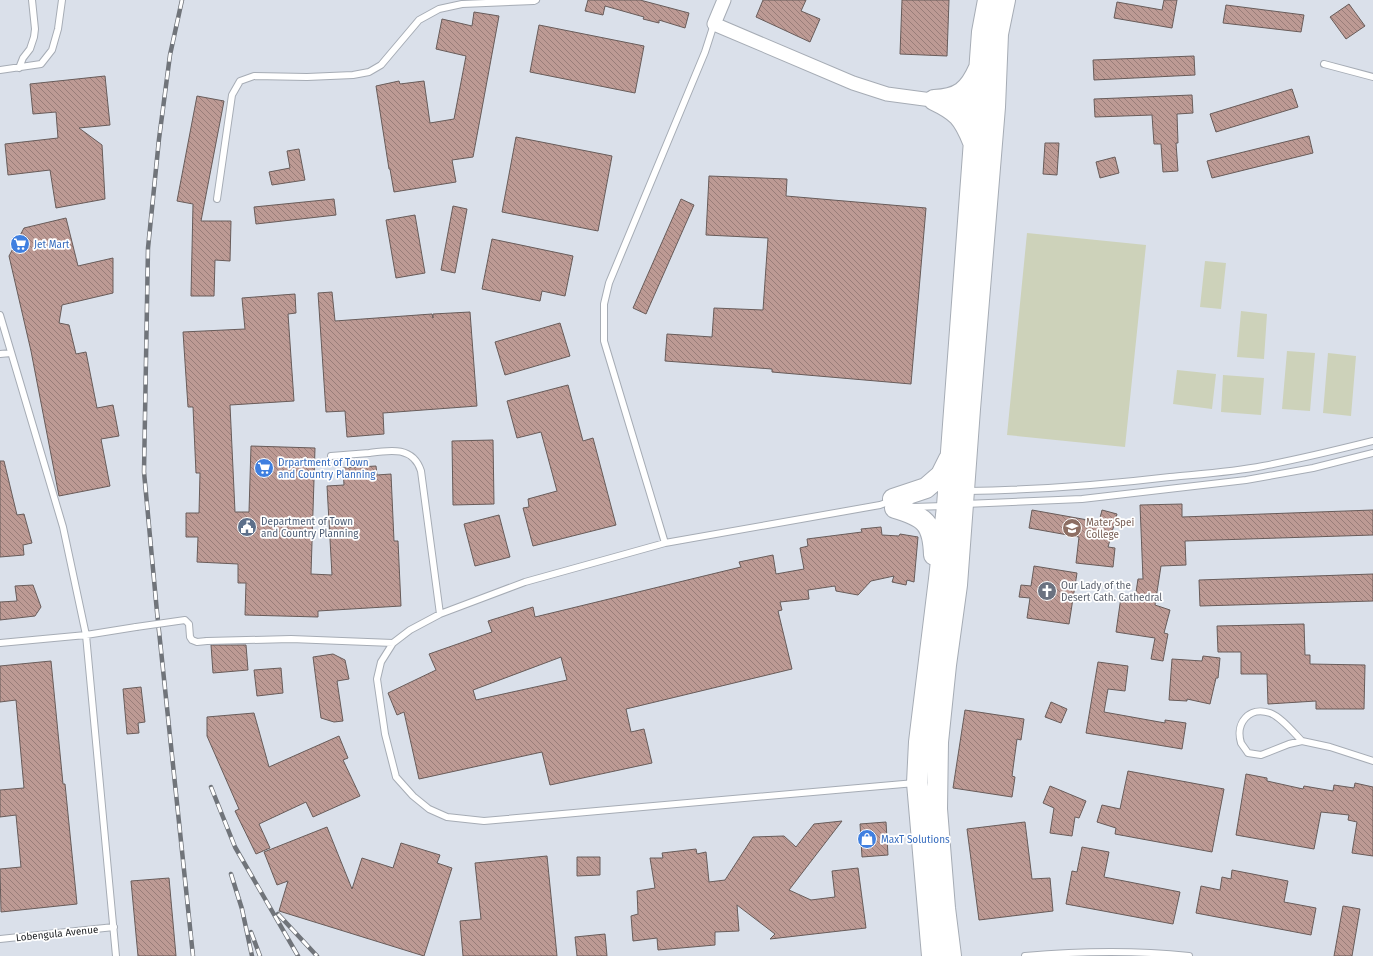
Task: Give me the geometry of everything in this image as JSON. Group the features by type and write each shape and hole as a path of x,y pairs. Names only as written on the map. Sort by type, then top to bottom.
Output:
{"main road":[{"path":"954,498 950,458 973,144 986,107 980,68 982,32 988,0"},
{"path":"951,956 937,817 927,782 919,742 945,582 954,498 970,409 986,107 1005,0"},
{"path":"934,100 947,99 964,90 972,83 980,68"},
{"path":"934,100 946,106 963,120 973,144"},
{"path":"889,504 926,488 941,474 950,458"},
{"path":"889,504 918,516 931,529 934,541 935,565 945,582"},
{"path":"927,782 932,956"}],"street":[{"path":"724,0 714,24 853,83 887,94 986,107"}],"lane":[{"path":"19,68 23,58 30,49 34,37 35,30 32,0"},
{"path":"0,70 41,64 52,50 58,29 62,0"},
{"path":"217,199 232,95 240,81 254,76 346,76 368,72 381,65 419,20 439,9 462,4 536,0"},
{"path":"665,543 604,340 604,304 609,283 704,52 714,24"},
{"path":"1324,64 1373,76"},
{"path":"0,315 63,527 86,635 116,956"},
{"path":"0,354 11,353"},
{"path":"889,504 1022,490 1141,481 1224,472 1304,458 1373,441"},
{"path":"331,456 392,450 405,453 418,463 421,472 440,614"},
{"path":"954,498 1082,499 1246,480 1313,468 1373,453"},
{"path":"924,496 889,504 665,543 525,582 440,614 410,630 393,643 381,662 377,679 385,734 396,777 413,796 429,809 447,817 484,821 927,782"},
{"path":"0,643 86,635 185,620 190,624 190,637 192,640 197,642 291,639 393,643"},
{"path":"1302,741 1280,718 1270,713 1258,711 1247,716 1241,724 1240,734 1242,744 1248,753 1261,755 1289,744 1302,741 1330,747 1373,762"},
{"name":"Lobengula Avenue","path":"0,939 114,927"},
{"path":"1025,956 1087,951 1155,952 1189,956"}],"green space":[{"path":"1027,233 1146,245 1125,447 1007,435"},
{"path":"1205,261 1226,263 1221,309 1200,307"},
{"path":"1241,311 1267,314 1264,359 1237,357"},
{"path":"1287,351 1315,353 1310,411 1282,409"},
{"path":"1328,353 1356,356 1351,416 1323,413"},
{"path":"1177,370 1216,374 1212,409 1173,404"},
{"path":"1223,375 1264,378 1261,415 1221,412"}],"building":[{"path":"588,0 640,0 689,13 685,28 659,20 659,23 643,19 644,17 605,6 603,15 585,11"},
{"path":"763,0 806,0 801,11 820,19 810,42 756,17"},
{"path":"902,0 949,0 947,56 900,54"},
{"path":"1164,0 1177,0 1172,28 1114,18 1117,2 1162,10"},
{"path":"1349,4 1365,26 1346,39 1330,17"},
{"path":"1226,5 1304,15 1301,32 1223,23"},
{"path":"474,12 499,16 473,157 452,160 456,182 394,192 376,86 399,81 400,84 424,81 430,123 454,119 466,56 436,49 442,19 472,26"},
{"path":"539,25 644,46 635,93 530,72"},
{"path":"1194,56 1195,75 1094,80 1093,60"},
{"path":"105,76 110,125 79,128 102,145 105,199 56,208 50,170 8,175 5,144 58,138 56,112 33,114 30,84"},
{"path":"1292,89 1298,107 1216,132 1210,114"},
{"path":"1192,95 1193,113 1177,114 1178,143 1176,143 1178,171 1163,172 1161,144 1154,144 1152,115 1095,117 1094,99"},
{"path":"197,96 224,101 201,221 231,221 230,261 215,260 214,296 191,296 193,204 177,201"},
{"path":"1309,136 1313,153 1212,178 1207,161"},
{"path":"516,137 612,156 598,231 502,212"},
{"path":"1045,143 1059,143 1057,175 1043,174"},
{"path":"299,149 305,180 272,185 269,172 290,168 287,151"},
{"path":"1115,157 1119,173 1100,178 1096,162"},
{"path":"709,176 787,179 786,196 926,208 911,384 772,372 772,369 665,361 667,334 712,337 714,308 763,310 768,238 706,235"},
{"path":"334,199 336,215 256,224 254,207"},
{"path":"681,199 694,205 646,314 633,308"},
{"path":"453,206 467,209 455,273 441,270"},
{"path":"415,215 425,273 396,278 386,220"},
{"path":"66,218 78,266 113,258 113,293 62,305 59,323 69,325 76,354 86,352 97,408 113,405 119,436 101,439 110,486 59,496 31,351 9,256 24,228"},
{"path":"492,239 573,256 565,296 542,291 540,301 482,289"},
{"path":"332,292 335,321 432,314 433,318 433,314 470,312 477,406 383,413 384,434 347,437 345,411 326,412 318,293"},
{"path":"295,294 296,313 288,314 294,401 230,405 235,512 249,512 251,446 315,448 311,574 332,575 327,486 344,485 343,468 376,466 377,475 391,474 394,541 398,541 401,606 318,611 318,617 245,615 246,583 238,583 238,564 197,562 198,537 186,537 186,513 199,513 200,473 196,473 193,407 188,407 183,332 245,329 242,298"},
{"path":"560,323 570,356 505,375 495,342"},
{"path":"568,385 583,441 593,438 616,525 533,546 523,508 529,507 528,499 557,491 541,432 517,438 507,401"},
{"path":"493,440 494,504 453,505 452,441"},
{"path":"0,461 4,461 17,515 24,514 32,543 23,545 24,555 0,557"},
{"path":"1182,504 1182,517 1373,510 1373,535 1185,541 1186,565 1161,566 1155,605 1170,610 1164,633 1168,634 1163,661 1151,659 1155,638 1116,632 1121,597 1135,599 1138,579 1143,579 1140,505"},
{"path":"1032,510 1099,522 1102,510 1117,514 1108,547 1115,548 1113,567 1076,563 1079,537 1029,528"},
{"path":"499,515 510,557 475,566 464,524"},
{"path":"881,527 882,535 899,536 900,534 918,537 914,582 907,580 906,585 892,582 894,576 871,581 858,595 836,591 835,586 808,590 809,599 780,602 782,610 778,611 792,669 626,709 631,732 644,729 652,763 550,785 542,752 419,779 404,712 397,715 388,693 436,670 429,654 492,632 488,621 533,607 535,617 741,567 739,562 773,555 776,574 804,569 800,548 808,546 807,539 862,532 861,529","holes":["561,657 567,680 476,700 473,690"]},
{"name":"Our Lady of the Desert Cath. Cathedral","path":"1034,566 1077,573 1069,624 1027,618 1030,598 1019,597 1021,585 1031,586"},
{"path":"1373,574 1373,601 1200,606 1199,580"},
{"path":"33,585 41,607 35,616 0,620 0,602 17,601 15,586"},
{"path":"1304,624 1305,655 1310,655 1310,664 1365,665 1364,709 1316,709 1316,701 1268,704 1267,674 1241,674 1241,652 1218,652 1217,626"},
{"path":"211,645 246,645 248,670 213,673"},
{"path":"333,654 345,660 349,679 337,681 343,721 334,722 321,718 313,657"},
{"path":"1203,656 1220,658 1218,678 1216,678 1210,704 1187,699 1187,701 1169,700 1172,659 1202,661"},
{"path":"51,661 77,904 1,912 0,869 21,867 16,815 0,817 0,790 24,788 16,700 0,702 0,666"},
{"path":"1098,662 1128,666 1125,691 1108,689 1104,712 1165,723 1165,720 1186,723 1182,749 1086,733"},
{"path":"281,668 283,693 257,696 254,670"},
{"path":"141,687 145,722 138,723 139,733 127,734 123,689"},
{"path":"1051,702 1067,709 1061,723 1045,717"},
{"path":"965,710 1024,719 1021,740 1017,739 1012,776 1015,777 1012,797 953,788"},
{"path":"254,713 269,767 339,736 348,758 343,760 360,796 313,817 306,802 259,824 270,848 256,854 235,811 239,809 207,736 207,717"},
{"path":"1128,771 1224,789 1212,852 1115,834 1116,828 1097,822 1102,805 1120,809"},
{"path":"1246,774 1267,778 1267,781 1303,789 1304,786 1333,791 1334,785 1354,788 1355,783 1373,787 1373,856 1352,853 1357,822 1348,820 1349,815 1321,812 1314,849 1236,835"},
{"path":"1050,786 1086,801 1079,818 1075,817 1072,836 1050,833 1054,808 1043,803"},
{"path":"842,821 789,890 811,900 835,897 832,871 858,868 866,928 770,939 775,934 737,905 739,931 715,932 715,945 658,950 657,938 633,941 631,916 638,914 637,891 655,888 650,858 663,858 662,853 696,849 697,854 706,852 709,882 725,880 753,837 784,836 796,847 814,824"},
{"path":"886,822 888,855 862,857 860,824"},
{"path":"1025,822 1032,879 1050,878 1053,911 979,920 967,829"},
{"path":"327,827 352,889 362,858 393,868 401,843 440,855 437,863 452,868 424,956 279,911 288,881 277,885 264,852"},
{"path":"1082,847 1109,852 1104,877 1180,892 1173,924 1066,904 1072,871 1077,872"},
{"path":"547,856 557,956 463,956 460,921 481,919 475,863"},
{"path":"577,857 600,857 600,875 577,876"},
{"path":"1232,870 1288,881 1284,902 1316,908 1311,935 1196,913 1201,886 1220,890 1222,877 1231,879"},
{"path":"169,878 176,956 138,956 131,881"},
{"path":"1343,906 1360,909 1352,956 1334,956"},
{"path":"605,934 607,956 577,956 575,937"}],"railway":[{"path":"182,0 170,55 159,139 148,248 144,472 193,956"},
{"path":"211,787 235,847 298,956"},
{"path":"231,874 242,909 252,956"},
{"path":"278,914 317,956"},
{"path":"251,932 260,956"}],"place":[{"name":"Jet Mart","path":"20,244"},
{"name":"Drpartment of Town and Country Planning","path":"264,468"},
{"name":"Department of Town and Country Planning","path":"247,527"},
{"name":"Mater Spei College","path":"1072,528"},
{"name":"Our Lady of the Desert Cath. Cathedral","path":"1047,591"},
{"name":"MaxT Solutions","path":"867,839"}]}
